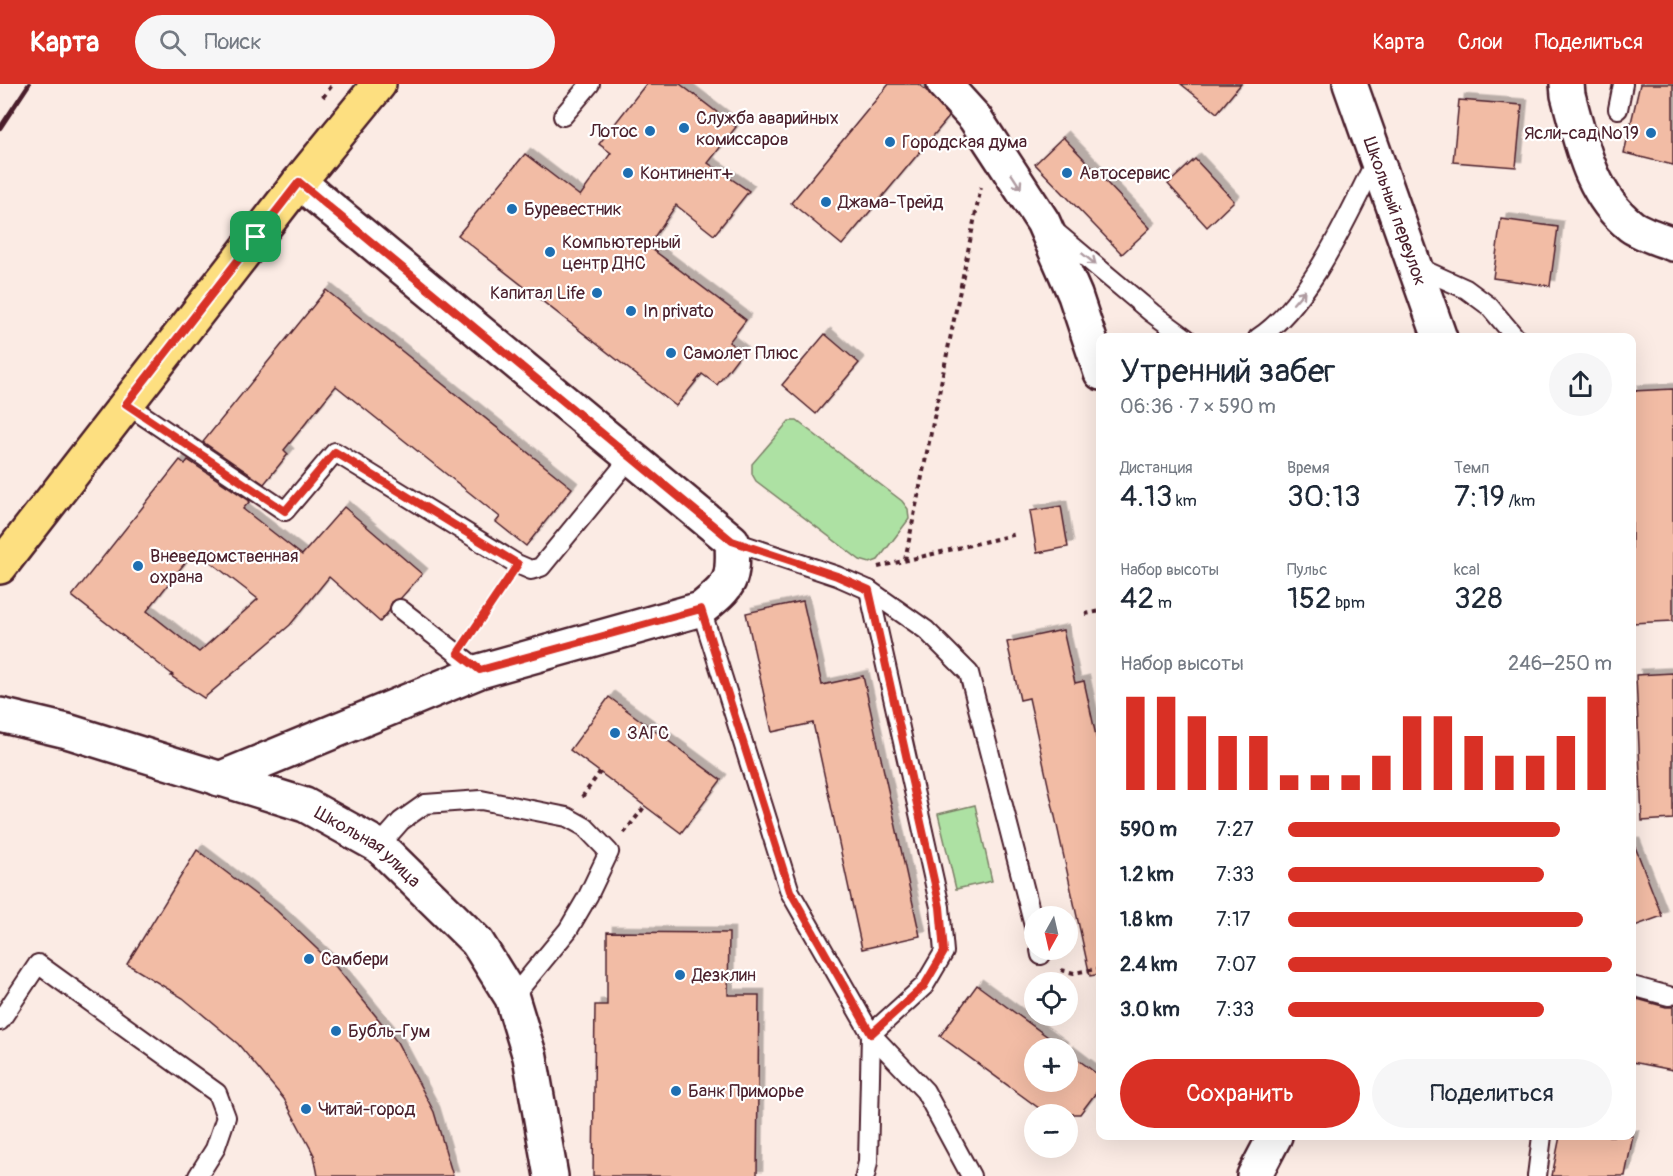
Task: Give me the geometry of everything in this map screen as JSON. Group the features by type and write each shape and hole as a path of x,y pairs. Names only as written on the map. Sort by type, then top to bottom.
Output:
{"main road":[{"path":"0,567 299,182 379,84"}],"street":[{"path":"944,84 975,118 1043,222 1075,295 1096,358"},
{"name":"Школьный переулок","path":"1350,84 1438,333"},
{"path":"1567,84 1568,95 1592,177 1611,206 1632,226 1673,244"},
{"path":"219,778 469,662 701,609 726,590 734,567 732,541 299,182"},
{"name":"Школьная улица","path":"0,715 66,731 305,806 379,846 477,942 512,998 530,1057 551,1176"},
{"path":"1254,1176 1273,1140"}],"lane":[{"path":"563,116 590,84"},
{"path":"1618,109 1623,84"},
{"path":"1268,333 1309,286 1376,160"},
{"path":"1043,222 1179,333"},
{"path":"1415,266 1466,289 1489,306 1512,333"},
{"path":"126,404 285,511 335,452 531,570 541,567 631,458"},
{"path":"732,541 837,576 869,590 926,630 969,674 1029,906"},
{"path":"865,1176 868,1162 871,1034 924,986 944,952 940,907 869,590"},
{"path":"400,609 469,662"},
{"path":"701,609 790,891 871,1034 925,1090 970,1176"},
{"path":"379,846 400,821 425,804 481,800 567,817 585,827 609,852 588,897 568,930 512,998"},
{"path":"0,1021 38,964 217,1093 226,1118 215,1149 198,1176"},
{"path":"1636,987 1670,996"},
{"path":"1537,1176 1542,1140"}],"path":[{"path":"905,560 991,142"},
{"path":"837,576 1017,534"},
{"path":"469,662 518,564"},
{"path":"1085,614 1096,612"},
{"path":"567,817 600,772"},
{"path":"609,852 645,806"},
{"path":"1049,960 1058,970 1066,972 1074,973 1096,969"}],"green space":[{"path":"789,421 797,421 902,501 908,509 909,519 878,560 870,563 860,560 756,481 752,474 752,464"},
{"path":"975,805 992,881 956,889 938,814"}],"building":[{"path":"646,84 680,84 736,127 708,163 749,191 714,235 676,205 648,246 746,320 729,342 742,352 717,385 702,374 676,406 458,235 525,154 580,196 611,153 599,144"},
{"path":"889,84 918,84 928,92 949,117 842,245 791,203"},
{"path":"1181,84 1241,84 1217,113"},
{"path":"1640,84 1673,84 1673,165 1624,153"},
{"path":"1459,100 1522,105 1516,167 1453,162"},
{"path":"1063,137 1150,228 1122,254 1035,164"},
{"path":"1195,159 1234,201 1207,227 1168,184"},
{"path":"1501,219 1558,227 1550,286 1493,278"},
{"path":"326,290 572,488 526,546 496,522 500,517 336,386 284,450 288,454 264,484 203,442"},
{"path":"825,334 859,363 816,414 782,385"},
{"path":"1673,389 1673,621 1636,623 1636,391"},
{"path":"180,460 185,464 188,460 250,501 243,509 302,555 344,507 422,574 401,598 392,602 389,611 380,622 329,577 290,625 204,698 171,676 173,675 72,596","holes":["195,550 258,599 199,652 147,611"]},
{"path":"1061,506 1068,547 1037,553 1030,511"},
{"path":"803,601 822,685 863,676 920,936 862,949 813,723 772,732 746,613"},
{"path":"1063,630 1075,683 1084,681 1096,736 1096,975 1090,976 1078,921 1078,906 1075,906 1029,698 1020,700 1007,642"},
{"path":"1673,673 1673,819 1642,821 1636,675"},
{"path":"609,697 721,780 681,833 570,750"},
{"path":"1636,849 1662,916 1636,926"},
{"path":"197,850 276,910 336,967 397,1042 434,1112 453,1176 318,1176 314,1155 284,1099 238,1044 183,998 127,964"},
{"name":"Банк Приморье","path":"607,932 729,933 728,995 759,995 757,1176 593,1176 595,1005 607,1005"},
{"path":"977,985 1024,1019 1024,1026 1033,1026 1049,1038 1024,1038 1024,1092 1078,1092 1078,1060 1096,1073 1096,1093 1080,1114 1078,1114 1078,1104 1033,1104 940,1036"},
{"path":"1637,999 1673,1007 1673,1070 1636,1063"},
{"path":"1559,1140 1632,1140 1625,1176 1552,1176"}],"railway":[{"path":"0,128 29,84"}],"place":[{"name":"Служба аварийных комиссаров","path":"684,128"},
{"name":"Лотос","path":"650,131"},
{"name":"Ясли-сад №19","path":"1651,133"},
{"name":"Городская дума","path":"890,142"},
{"name":"Континент+","path":"628,173"},
{"name":"Автосервис","path":"1067,173"},
{"name":"Джама-Трейд","path":"826,202"},
{"name":"Буревестник","path":"512,209"},
{"name":"Компьютерный центр ДНС","path":"550,252"},
{"name":"Капитал Life","path":"597,293"},
{"name":"In privato","path":"631,311"},
{"name":"Самолет Плюс","path":"671,353"},
{"name":"Вневедомственная охрана","path":"138,566"},
{"name":"ЗАГС","path":"615,733"},
{"name":"Самбери","path":"309,959"},
{"name":"Дезклин","path":"680,975"},
{"name":"Бубль-Гум","path":"336,1031"},
{"name":"Банк Приморье","path":"676,1091"},
{"name":"Читай-город","path":"306,1109"}],"route":[{"path":"299,182 732,541 837,576 869,590 940,907 944,952 924,986 871,1034 790,891 701,609 480,670 458,653 518,564 335,452 285,511 126,404 256,237 299,182"}]}
